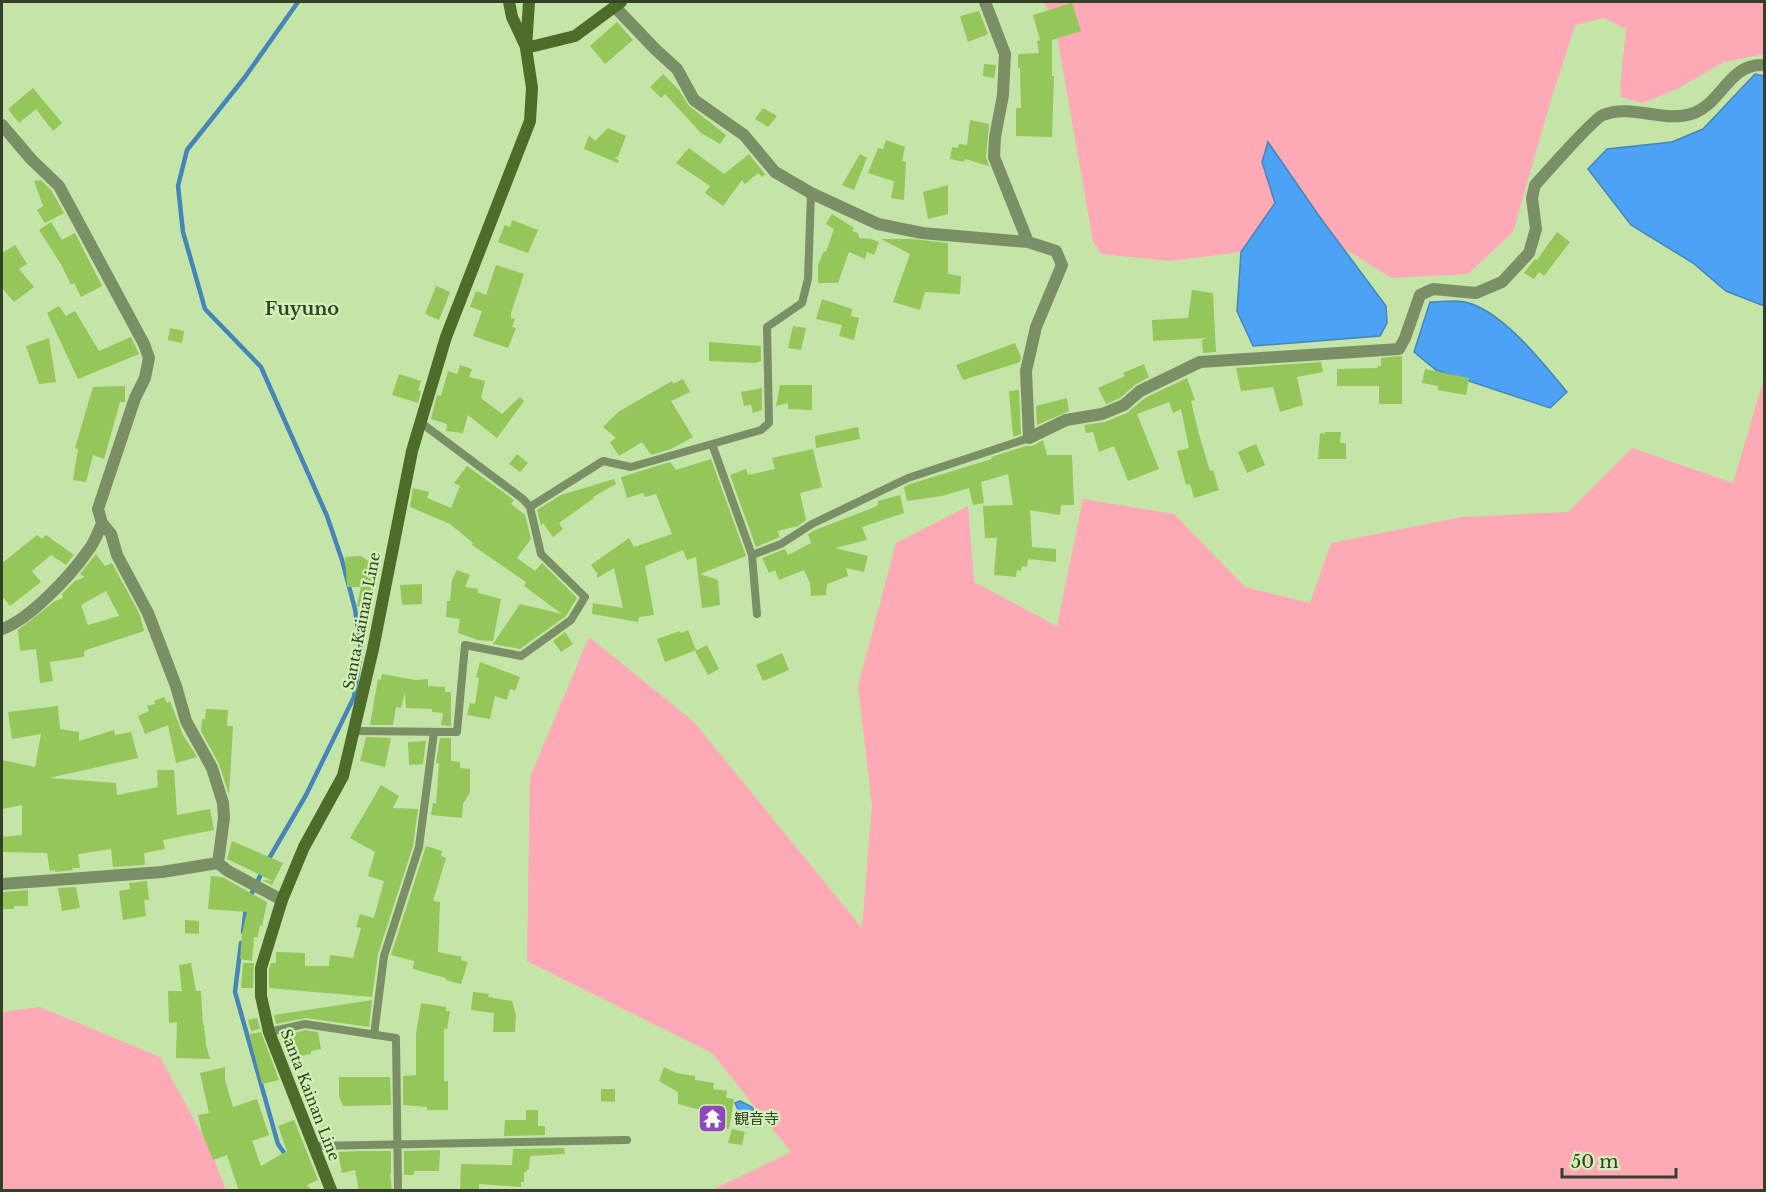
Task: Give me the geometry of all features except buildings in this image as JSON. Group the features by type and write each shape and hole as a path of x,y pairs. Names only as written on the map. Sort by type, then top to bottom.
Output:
{"main road":[{"name":"Santa Kainan Line","path":"509,2 512,17 526,48"},
{"name":"Santa Kainan Line","path":"331,1191 268,1032 261,996 261,968 282,900 304,848 343,776 355,731 412,451 420,422 446,337 530,121 532,88 526,48 529,2"},
{"path":"526,48 575,36 618,4"}],"street":[{"path":"985,2 1005,54 1003,95 995,136 994,157 1028,242"},
{"path":"618,4 655,49 677,69 694,100 744,135 775,172 811,194 878,224 922,233 1028,242 1056,251 1062,265 1036,327 1026,371 1029,438 1066,420 1102,414 1124,405 1140,391 1200,362 1399,349 1420,295 1433,289 1476,293 1502,282 1529,253 1536,229 1532,198 1535,185 1600,115 1621,111 1671,117 1694,113 1710,103 1734,74 1757,65 1764,65"},
{"path":"2,125 31,159 59,186 144,344 149,358 145,378 135,398 98,509 102,523 111,534 117,555 148,613 176,686 186,721 212,768 223,803 224,818 218,863"},
{"path":"2,629 37,606 62,582 88,551 102,523"},
{"path":"2,884 162,872 218,863 228,871 282,900"}],"lane":[{"path":"530,507 603,461 631,467 760,430 769,423 767,327 802,303 808,279 811,194"},
{"path":"355,731 457,732 465,645 521,656 571,620 585,597 541,554 530,507 523,499 420,422"},
{"path":"752,555 781,544 812,524 908,478 1029,438"},
{"path":"712,444 752,555 757,614"},
{"path":"374,1035 384,956 419,847 434,732"},
{"path":"268,1032 305,1024 396,1038 398,1191"},
{"path":"314,1146 627,1140"}],"shaded area":[{"path":"1043,2 1764,2 1764,54 1724,62 1675,90 1642,103 1621,97 1626,29 1604,18 1575,25 1513,232 1468,274 1392,278 1343,248 1319,216 1262,162 1276,203 1241,252 1170,261 1101,254 1093,241 1054,19"},
{"path":"1764,378 1764,1190 712,1190 791,1152 712,1053 527,961 530,777 589,637 694,722 862,928 872,806 858,686 896,543 968,506 974,582 1057,626 1083,499 1174,514 1245,587 1310,603 1331,543 1462,517 1568,512 1632,448 1733,483"},
{"path":"40,1007 160,1057 210,1149 226,1190 2,1190 2,1012"}],"water":[{"path":"1755,74 1764,76 1764,306 1726,291 1693,263 1631,225 1588,169 1607,149 1672,142 1703,129"},
{"path":"1268,142 1319,216 1386,306 1387,323 1380,336 1253,346 1237,311 1241,252 1275,203 1262,162"},
{"path":"1430,302 1463,302 1485,310 1524,342 1567,392 1550,408 1436,370 1414,352"},
{"path":"740,1101 752,1107 756,1116 754,1123 747,1127 739,1124 739,1112 735,1103"}],"waterway":[{"path":"267,862 306,795 354,697 361,651 355,609 327,516 261,367 205,309 183,232 178,186 187,150 245,77 298,2"},
{"path":"250,897 263,870"},
{"path":"243,932 246,908"},
{"path":"241,943 235,992 278,1144 287,1157"}],"place":[{"name":"観音寺","path":"713,1119"}],"district":[{"name":"Fuyuno","path":"302,309"}]}
